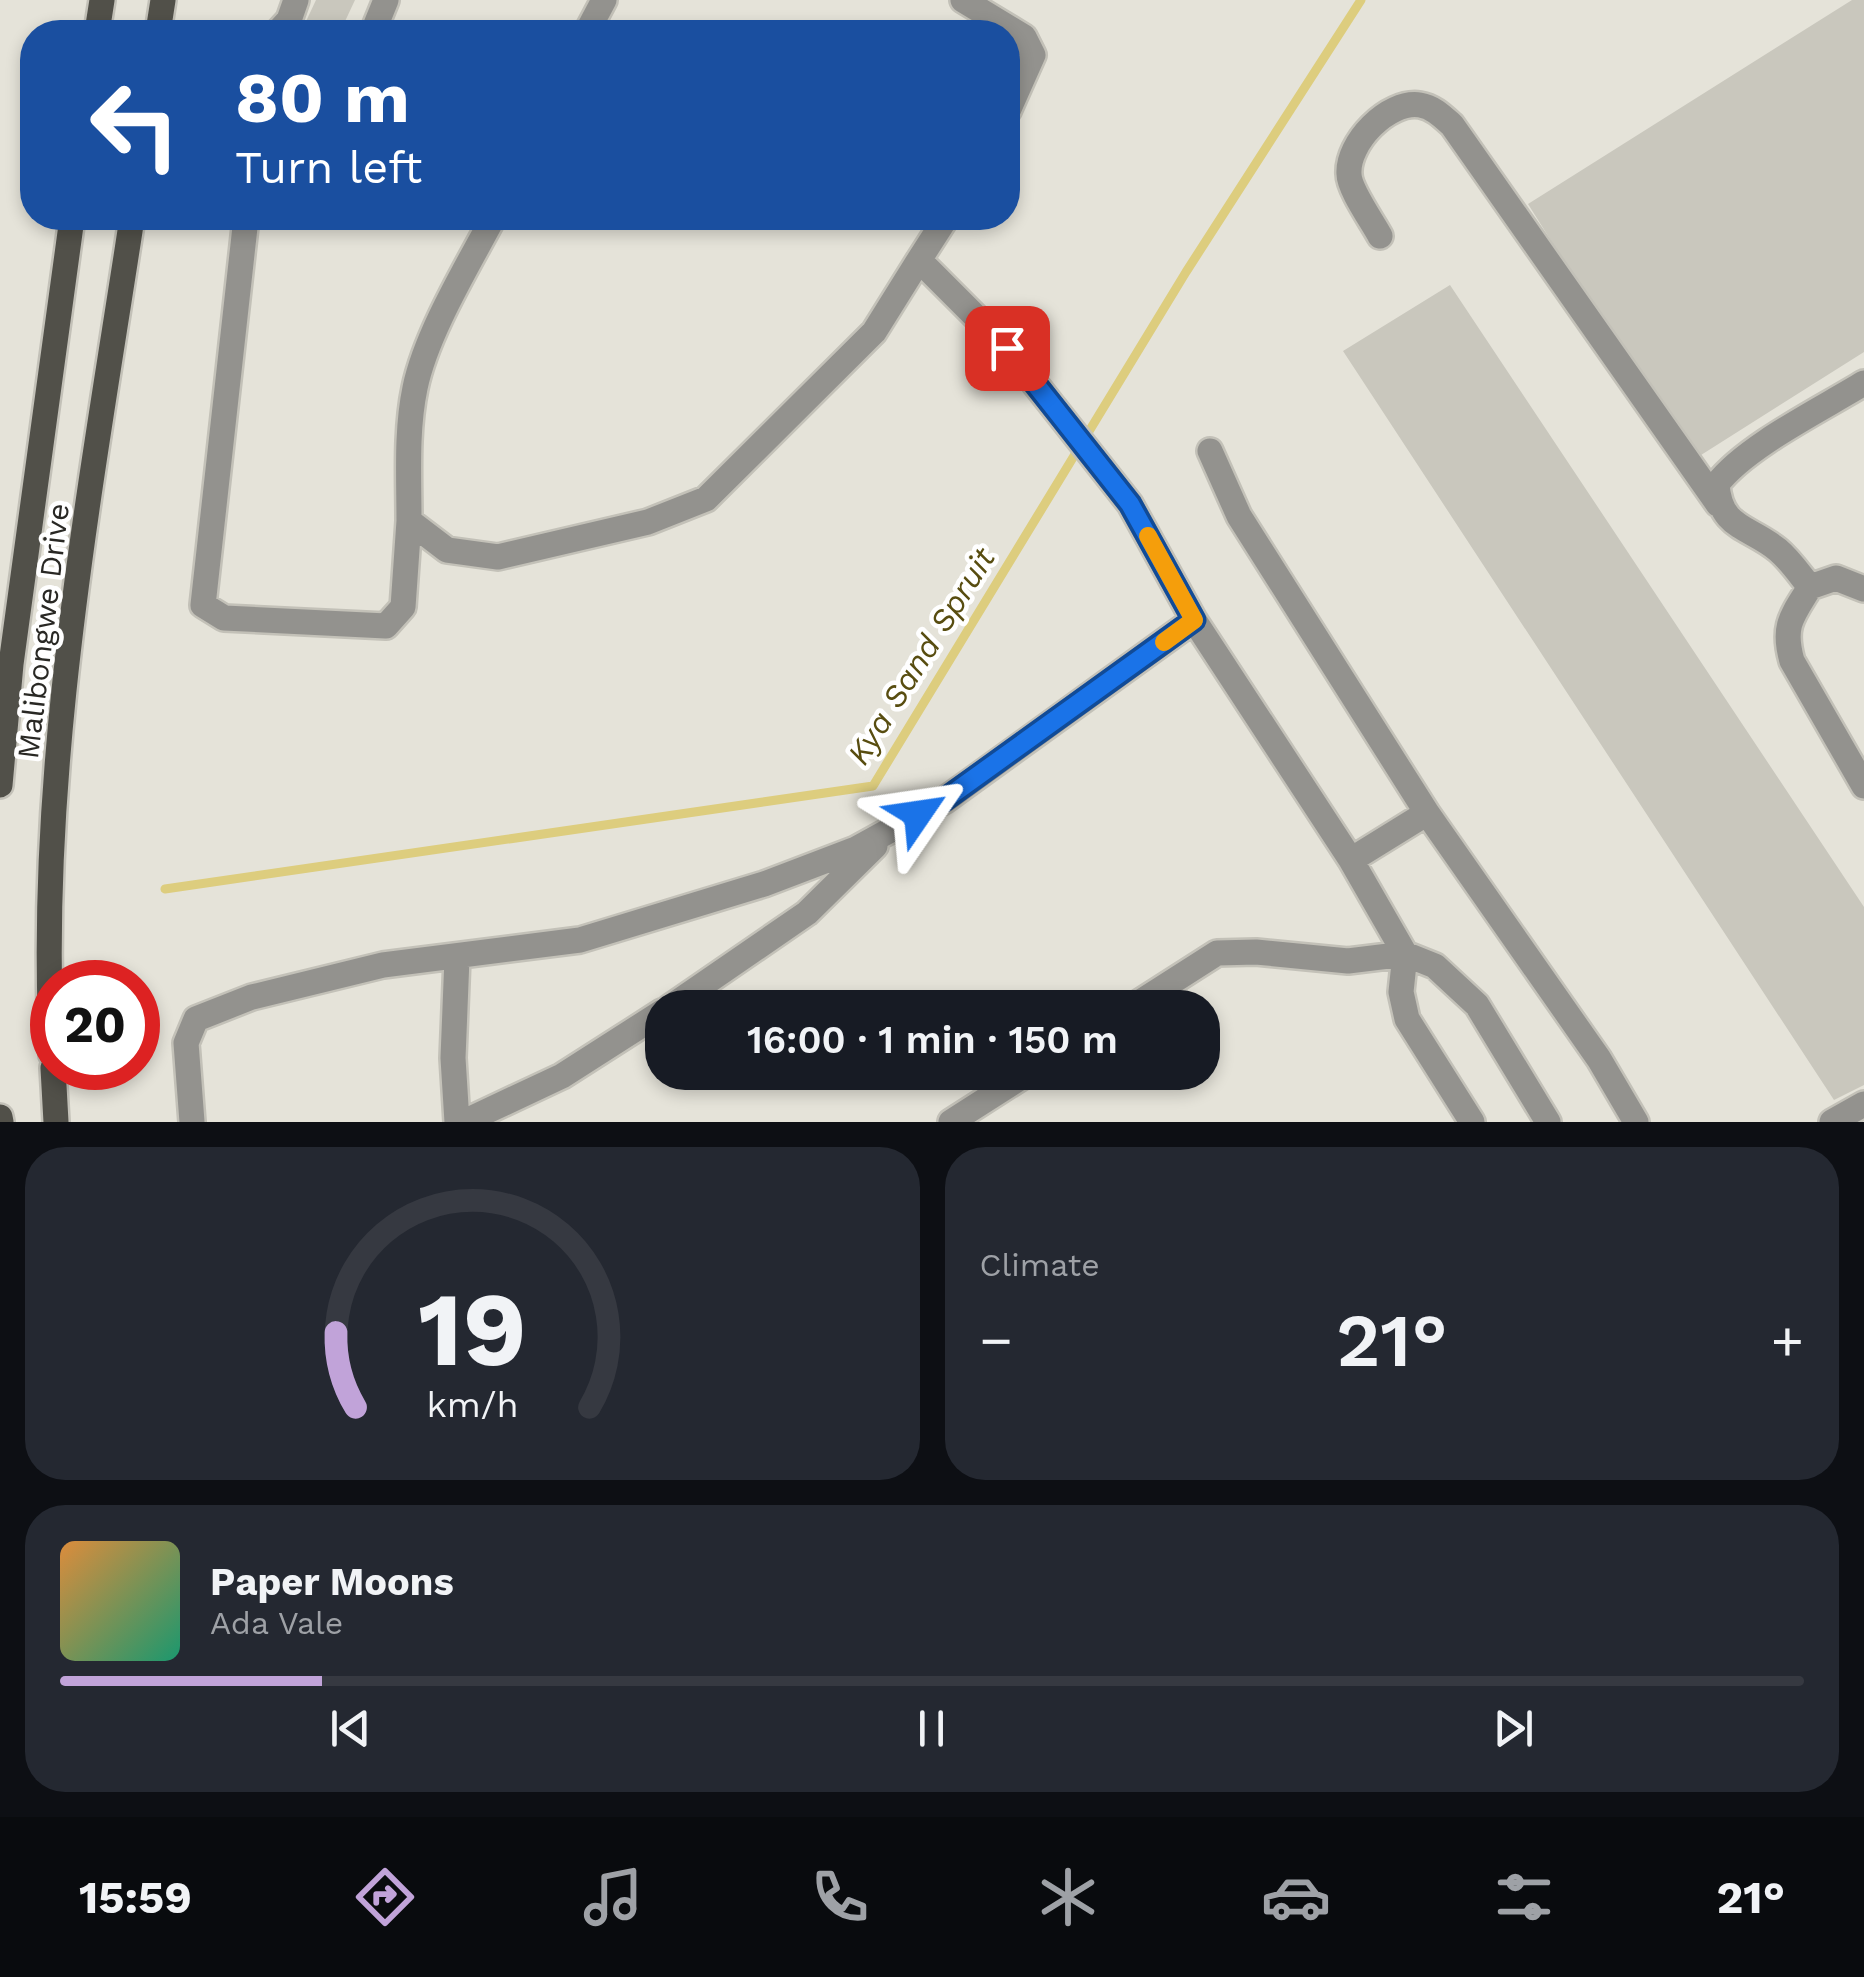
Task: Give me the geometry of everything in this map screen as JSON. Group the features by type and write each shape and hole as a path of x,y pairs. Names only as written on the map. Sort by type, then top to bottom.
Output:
{"main road":[{"name":"Malibongwe Drive","path":"0,784 11,664 70,230"},
{"name":"Malibongwe Drive","path":"50,960 66,673 130,230"},
{"path":"54,1090 56,1122"}],"lane":[{"path":"963,0 996,20"},
{"path":"1020,35 1033,55 1020,85"},
{"path":"1380,236 1348,177 1351,154 1370,128 1393,110 1415,104 1431,107 1452,124 1718,504 1734,524 1779,550 1810,586"},
{"path":"245,230 203,605 224,618 386,626 403,607 415,387 445,308 486,230"},
{"path":"409,521 447,550 498,557 648,522 706,500 874,332 938,230"},
{"path":"919,260 1007,348 1130,504 1194,620 1351,860 1405,954 1401,992 1407,1019 1472,1122"},
{"path":"1718,504 1717,484 1726,472 1864,383"},
{"path":"1210,451 1239,516 1427,812 1598,1059 1636,1122"},
{"path":"1864,589 1836,578 1810,586 1788,623 1786,641 1792,661 1864,786"},
{"path":"192,1122 186,1043 196,1019 252,998 383,964 580,940 764,884 856,849 944,800 1194,620"},
{"path":"1351,860 1427,812"},
{"path":"695,990 807,913 892,829"},
{"path":"1159,990 1217,953 1256,952 1348,960 1405,954 1435,966 1477,1005 1548,1122"},
{"path":"457,958 453,1058 460,1122 562,1076 645,1023"},
{"path":"951,1122 1001,1090"},
{"path":"1832,1122 1864,1104"}],"building":[{"path":"316,0 355,0 346,20 307,20"},
{"path":"1852,0 1864,0 1864,352 1690,462 1528,204"},
{"path":"1450,285 1864,907 1864,1085 1834,1100 1343,351"}],"waterway":[{"name":"Kya Sand Spruit","path":"165,889 873,786 1186,272 1361,0"}],"slow traffic":[{"path":"1148,536 1194,620 1164,642"}],"route":[{"path":"918,814 944,800 1194,620 1130,504 1007,348"}]}
